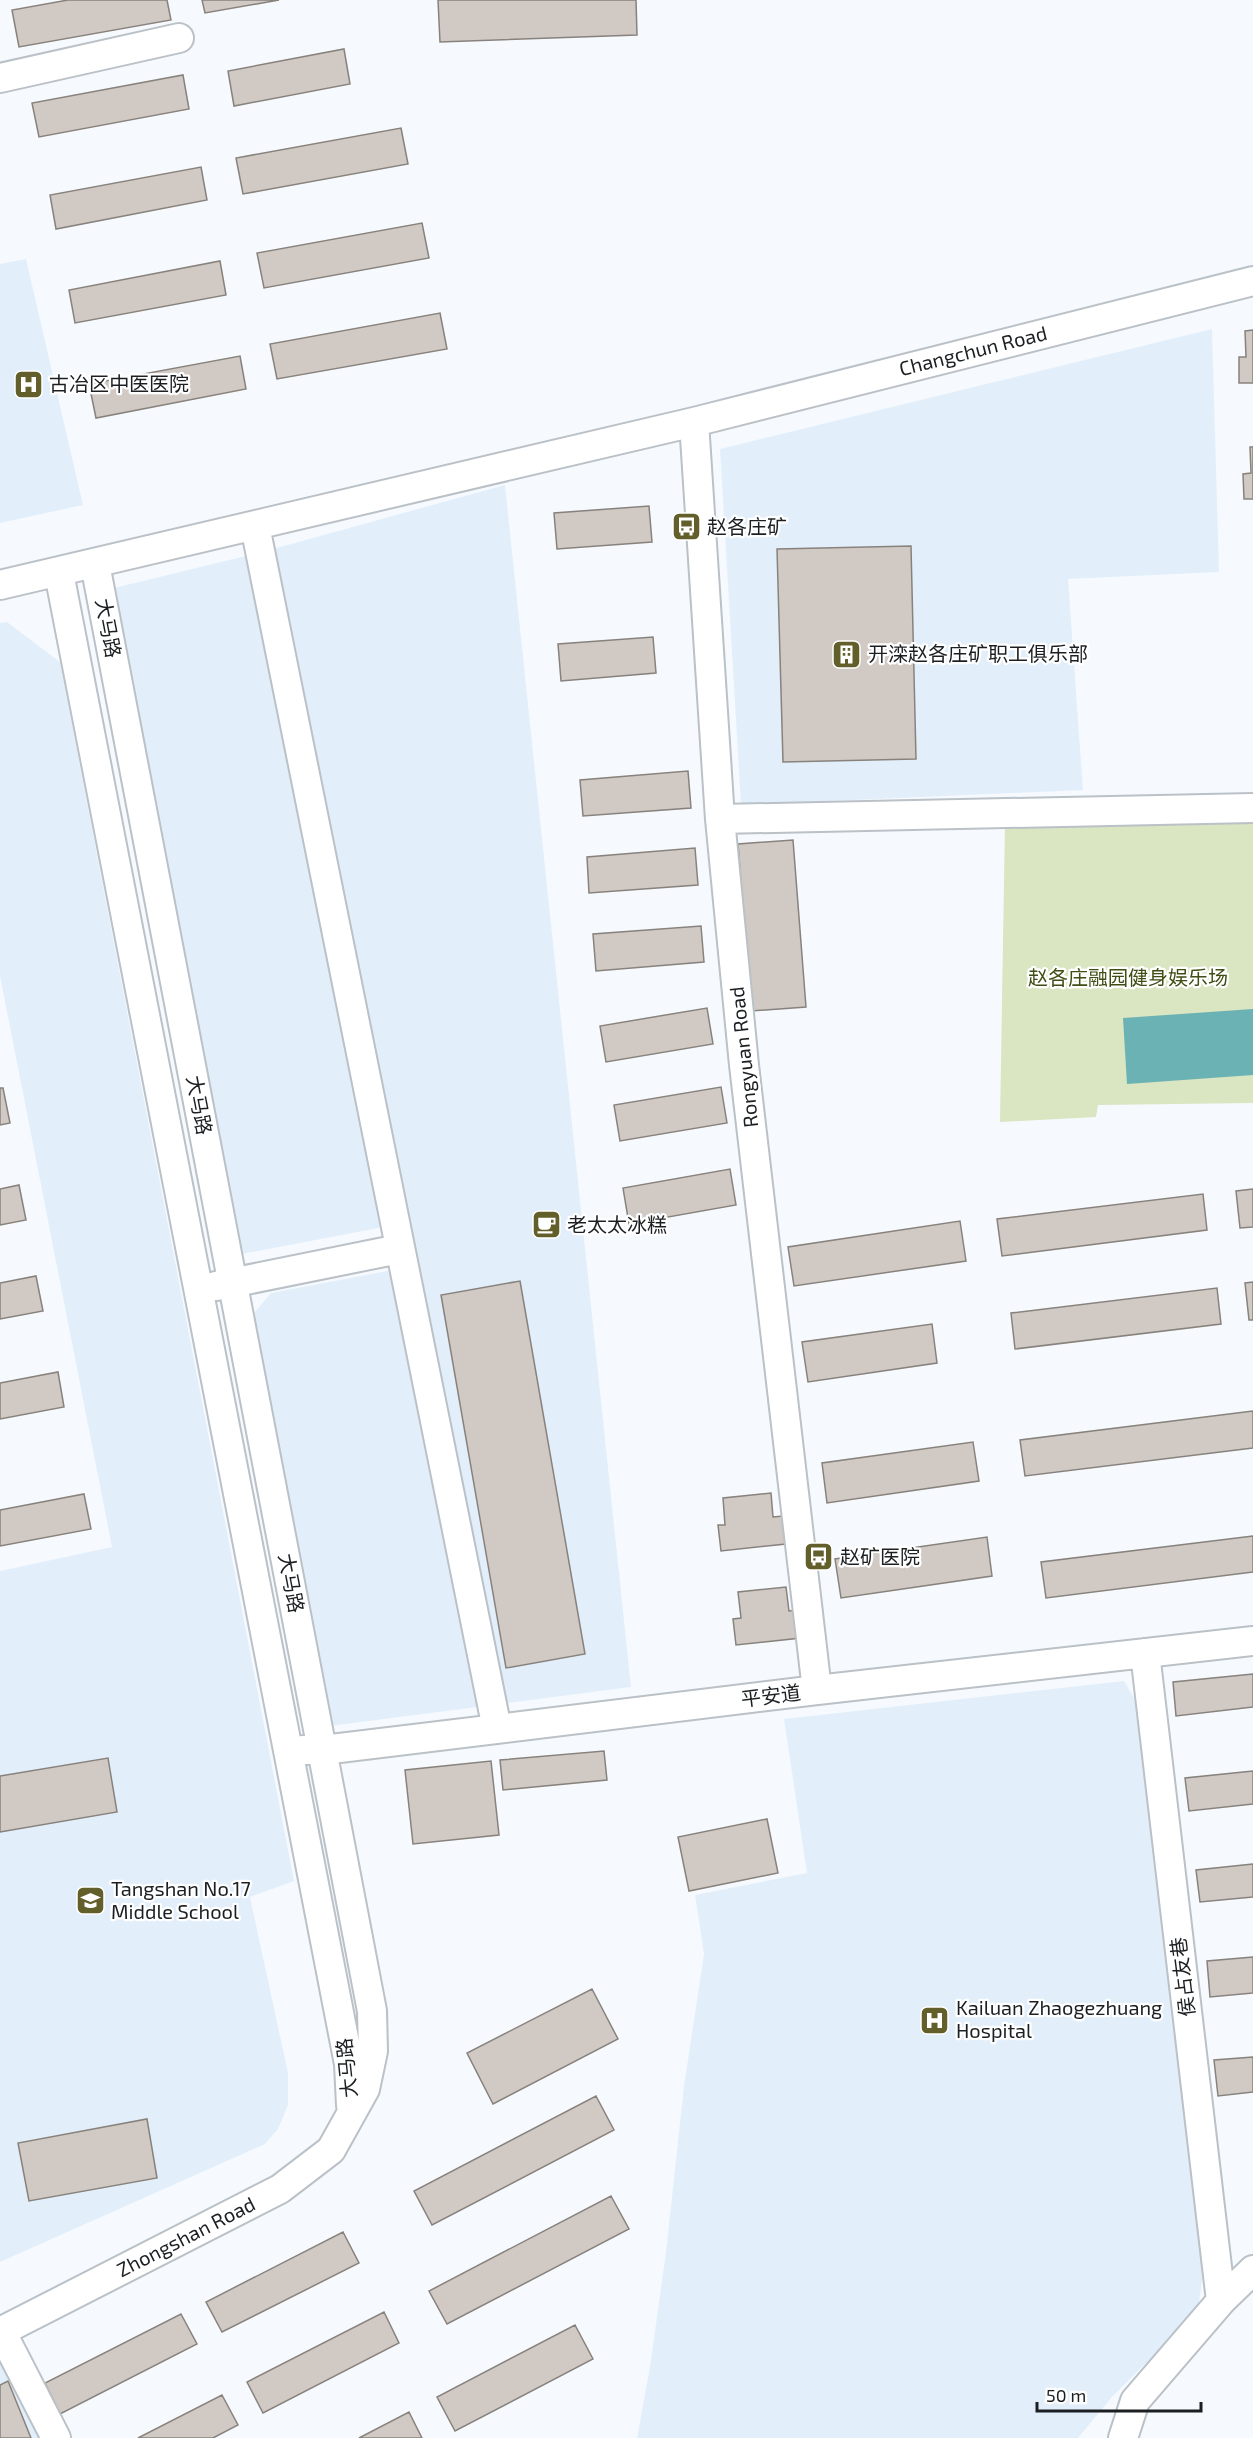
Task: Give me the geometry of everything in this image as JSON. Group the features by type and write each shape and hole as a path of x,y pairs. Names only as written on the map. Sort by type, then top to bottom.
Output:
{"street":[{"path":"0,78 179,39"},
{"name":"Changchun Road","path":"0,585 59,573 694,422 1253,281"},
{"name":"Rongyuan Road","path":"694,422 720,819 744,1065 818,1690"},
{"path":"255,526 496,1729"},
{"name":"大马路","path":"95,564 372,2011 373,2051 365,2089 351,2116"},
{"name":"大马路","path":"59,573 200,1288 349,2064 351,2116"},
{"path":"720,819 1253,808"},
{"path":"200,1288 399,1249"},
{"name":"平安道","path":"289,1750 323,1750 818,1690 1253,1641"},
{"name":"侯占友巷","path":"1145,1653 1221,2301"},
{"name":"Zhongshan Road","path":"1,2331 280,2189 331,2150 351,2116"},
{"path":"1123,2438 1136,2401 1221,2301 1253,2270"},
{"path":"1,2331 56,2438"}],"shaded area":[{"name":"古冶区中医医院","path":"26,259 83,505 0,523 0,264"},
{"name":"开滦赵各庄矿职工俱乐部","path":"1212,329 1219,572 1068,579 1083,790 741,805 720,449"},
{"path":"505,485 631,1687 330,1726 250,1318 271,1293 403,1268 394,1225 242,1254 114,588 262,552"},
{"path":"7,622 60,662 294,1881 250,1897 288,2073 288,2105 278,2129 265,2144 0,2262 0,1571 112,1547 0,976 0,623"},
{"name":"Kailuan Zhaogezhuang Hospital","path":"1124,1681 1137,1703 1205,2257 1198,2311 1112,2397 1078,2438 637,2438 650,2367 666,2252 684,2086 704,1954 695,1895 807,1873 784,1719"},
{"path":"0,2355 45,2438 0,2438"}],"green space":[{"name":"赵各庄融园健身娱乐场","path":"1005,822 1253,822 1253,1103 1098,1105 1096,1117 1000,1122"}],"water":[{"path":"1253,1009 1253,1075 1127,1084 1123,1018"}],"building":[{"path":"68,0 167,0 171,20 19,47 12,10"},
{"path":"202,0 279,0 205,13"},
{"path":"438,0 636,0 637,35 440,42"},
{"path":"344,49 350,84 234,106 228,71"},
{"path":"183,75 189,109 39,137 32,103"},
{"path":"401,128 408,164 243,194 236,158"},
{"path":"201,167 207,200 56,229 50,195"},
{"path":"422,223 429,258 264,288 257,253"},
{"path":"220,261 226,295 75,323 69,290"},
{"path":"440,313 447,349 277,379 270,344"},
{"path":"1253,330 1253,383 1239,383 1239,357 1246,357 1245,331"},
{"path":"240,356 246,389 96,418 89,384"},
{"path":"1250,447 1253,447 1253,499 1244,499 1243,474 1251,473"},
{"path":"649,506 652,542 557,549 554,513"},
{"name":"开滦赵各庄矿职工俱乐部","path":"911,546 916,759 783,762 777,549"},
{"path":"653,637 656,673 561,681 558,644"},
{"path":"688,771 691,808 583,816 580,780"},
{"path":"793,840 806,1007 751,1011 738,844"},
{"path":"695,848 698,885 589,893 587,857"},
{"path":"701,926 704,962 596,971 593,934"},
{"path":"707,1008 713,1044 606,1062 600,1026"},
{"path":"721,1087 727,1123 620,1141 614,1105"},
{"path":"0,1088 3,1088 10,1123 0,1125"},
{"path":"730,1169 736,1205 629,1224 623,1188"},
{"path":"19,1185 26,1220 0,1225 0,1189"},
{"path":"1253,1189 1253,1227 1240,1228 1236,1191"},
{"path":"1203,1194 1207,1230 1002,1256 997,1219"},
{"path":"960,1221 966,1261 794,1286 788,1247"},
{"path":"36,1276 43,1311 0,1319 0,1283"},
{"path":"520,1281 585,1654 506,1668 441,1295"},
{"path":"1253,1282 1253,1320 1249,1320 1245,1283"},
{"path":"1217,1288 1221,1324 1015,1349 1011,1313"},
{"path":"932,1324 937,1363 808,1382 802,1342"},
{"path":"58,1372 64,1407 0,1419 0,1383"},
{"path":"1253,1411 1253,1448 1025,1476 1020,1440"},
{"path":"973,1442 979,1481 827,1503 822,1463"},
{"path":"771,1493 773,1517 783,1516 786,1544 721,1551 718,1525 725,1525 723,1498"},
{"path":"84,1494 91,1529 0,1546 0,1510"},
{"path":"1253,1536 1253,1572 1046,1598 1041,1562"},
{"path":"987,1537 992,1576 841,1598 835,1559"},
{"path":"786,1587 789,1611 798,1610 801,1638 736,1645 733,1619 741,1618 738,1592"},
{"path":"1253,1674 1253,1707 1176,1716 1173,1682"},
{"path":"604,1751 607,1780 503,1790 500,1760"},
{"path":"108,1758 117,1812 0,1832 0,1776"},
{"path":"491,1761 499,1835 413,1844 405,1770"},
{"path":"1253,1771 1253,1804 1189,1811 1185,1778"},
{"path":"767,1819 778,1873 689,1891 678,1837"},
{"path":"1253,1864 1253,1897 1200,1902 1196,1870"},
{"path":"1253,1957 1253,1993 1210,1997 1207,1961"},
{"path":"592,1989 618,2039 493,2104 467,2053"},
{"path":"1253,2057 1253,2092 1218,2096 1214,2060"},
{"path":"596,2096 614,2130 432,2225 414,2191"},
{"path":"147,2119 157,2178 29,2201 18,2143"},
{"path":"611,2196 629,2229 447,2324 429,2291"},
{"path":"343,2232 359,2263 222,2332 206,2302"},
{"path":"384,2312 399,2343 263,2413 247,2382"},
{"path":"181,2314 197,2344 60,2414 45,2383"},
{"path":"575,2325 593,2359 455,2431 437,2397"},
{"path":"8,2381 31,2438 0,2438 0,2385"},
{"path":"222,2395 238,2425 213,2438 138,2438"},
{"path":"409,2412 422,2438 359,2438"}],"place":[{"name":"古冶区中医医院","path":"28,384"},
{"name":"赵各庄矿","path":"686,527"},
{"name":"开滦赵各庄矿职工俱乐部","path":"847,654"},
{"name":"老太太冰糕","path":"546,1225"},
{"name":"赵矿医院","path":"819,1557"},
{"name":"Tangshan No.17 Middle School","path":"90,1901"},
{"name":"Kailuan Zhaogezhuang Hospital","path":"935,2020"}]}
